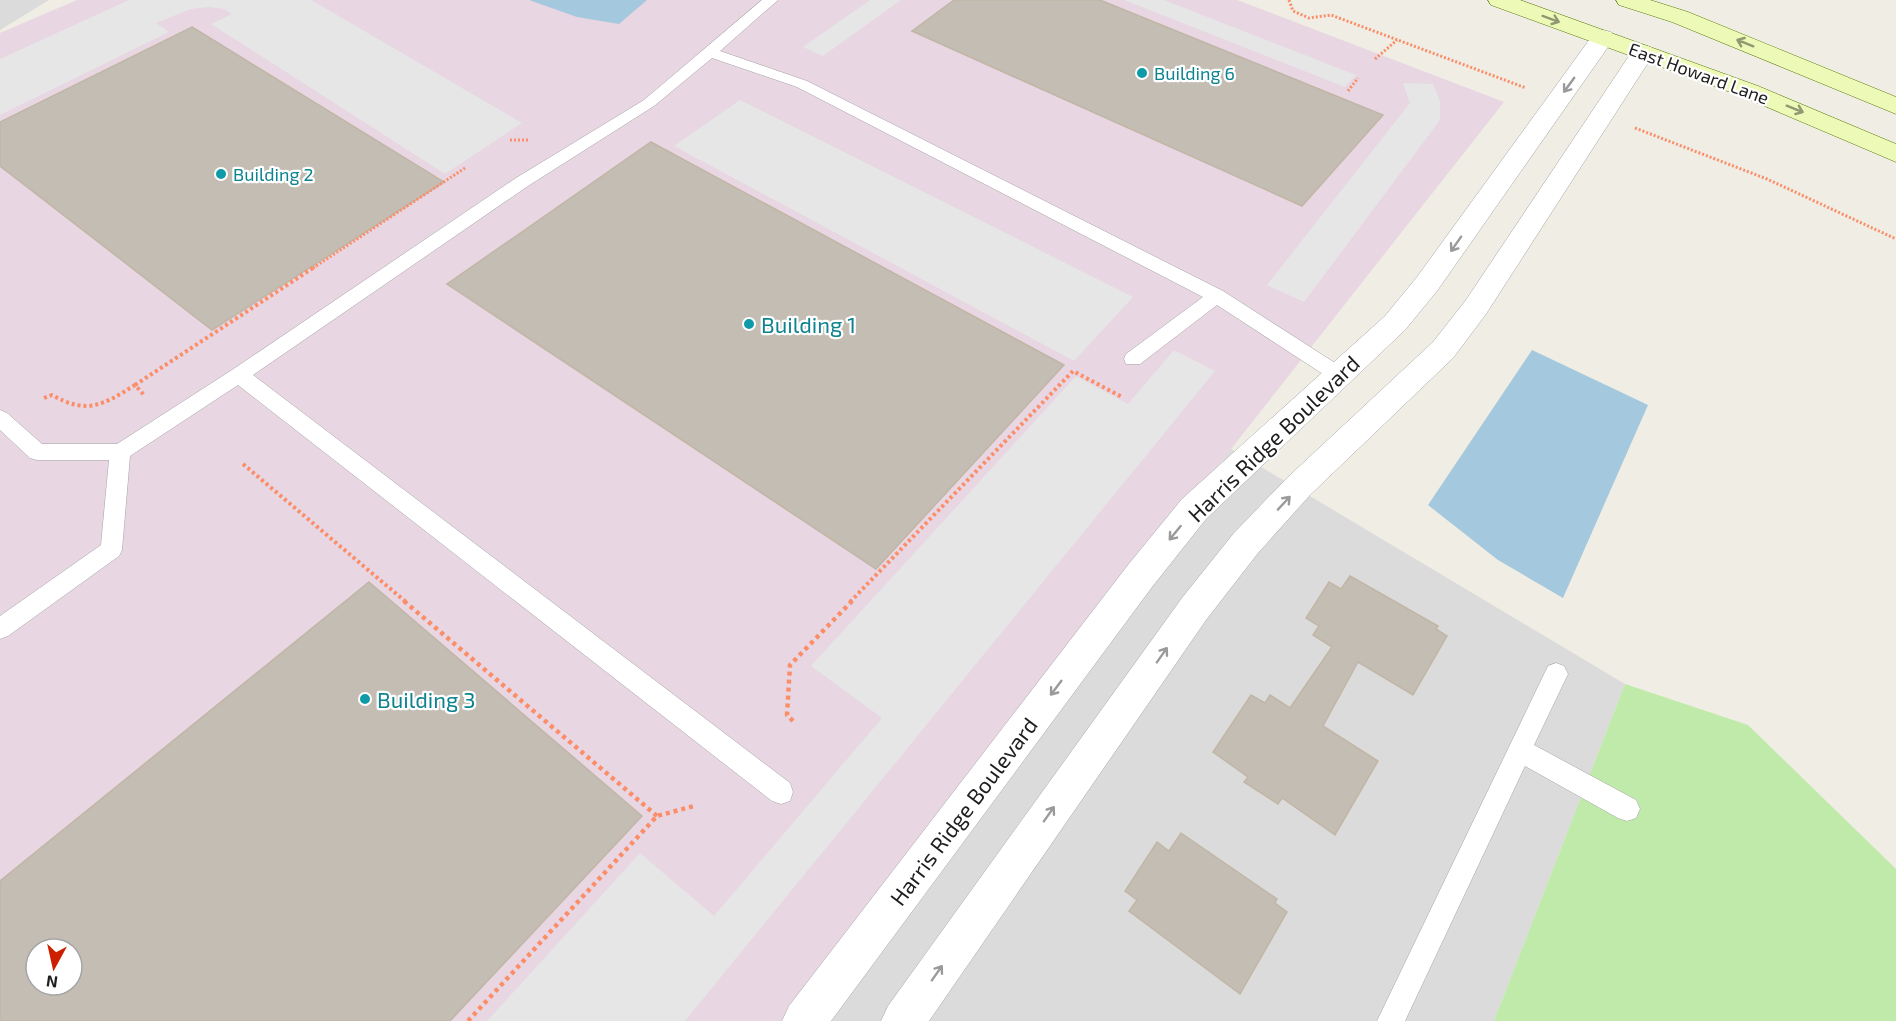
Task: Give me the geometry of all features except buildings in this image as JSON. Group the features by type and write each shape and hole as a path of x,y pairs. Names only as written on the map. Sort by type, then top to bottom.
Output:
{"main road":[{"name":"East Howard Lane","path":"1499,0 1729,82 1896,154"},
{"name":"East Howard Lane","path":"1631,1 1683,9 1896,106"},
{"name":"Harris Ridge Boulevard","path":"1603,37 1631,1"},
{"path":"1643,52 1683,9"}],"street":[{"name":"Harris Ridge Boulevard","path":"804,1021 1140,576 1194,510 1251,454 1395,323 1427,284 1603,37"},
{"path":"903,1021 1194,609 1246,543 1299,486 1443,350 1476,307 1643,52"}],"lane":[{"path":"0,418 37,452 120,452 239,375 522,182 649,103 771,0"},
{"path":"709,52 802,84 1217,296 1339,375"},
{"path":"1132,359 1217,296"},
{"path":"239,375 781,792"},
{"path":"0,629 111,550 120,452"},
{"path":"1391,1021 1556,674"},
{"path":"1520,750 1627,809"}],"path":[{"path":"1375,59 1397,40"},
{"path":"1348,91 1359,78"},
{"path":"510,140 537,139"},
{"path":"44,398 52,394 68,405 87,408 101,406 465,168"},
{"path":"794,722 787,715 790,665 1073,371 1122,397"},
{"path":"135,385 144,394"},
{"path":"243,464 657,816"},
{"path":"468,1021 657,816 694,807"}],"shaded area":[{"path":"0,0 49,0 0,30"},
{"path":"77,0 1237,0 1504,102 1231,449 788,1021 0,1021 0,33"},
{"path":"129,0 311,0 522,123 445,174 211,24 232,14 224,9 209,7 191,9 156,23 169,32 0,115 0,59"},
{"path":"870,0 901,0 823,56 803,47"},
{"path":"1124,0 1164,0 1356,75 1345,87"},
{"path":"1403,83 1433,84 1440,101 1440,120 1304,302 1267,285 1410,103"},
{"path":"740,100 1133,297 1074,361 674,146"},
{"path":"1174,350 1215,371 685,1021 487,1021 640,853 714,916 882,718 811,666 1076,376 1128,404"},
{"path":"1231,449 1625,684 1494,1021 789,1021"}],"green space":[{"path":"1625,684 1748,725 1896,869 1896,1021 1494,1021"}],"water":[{"path":"529,0 647,0 619,24 577,17"},
{"path":"1532,350 1648,405 1563,598 1498,560 1428,505"}],"place":[{"name":"Building 6","path":"1142,73"},
{"name":"Building 2","path":"221,174"},
{"name":"Building 1","path":"749,324"},
{"name":"Building 3","path":"365,699"}]}
